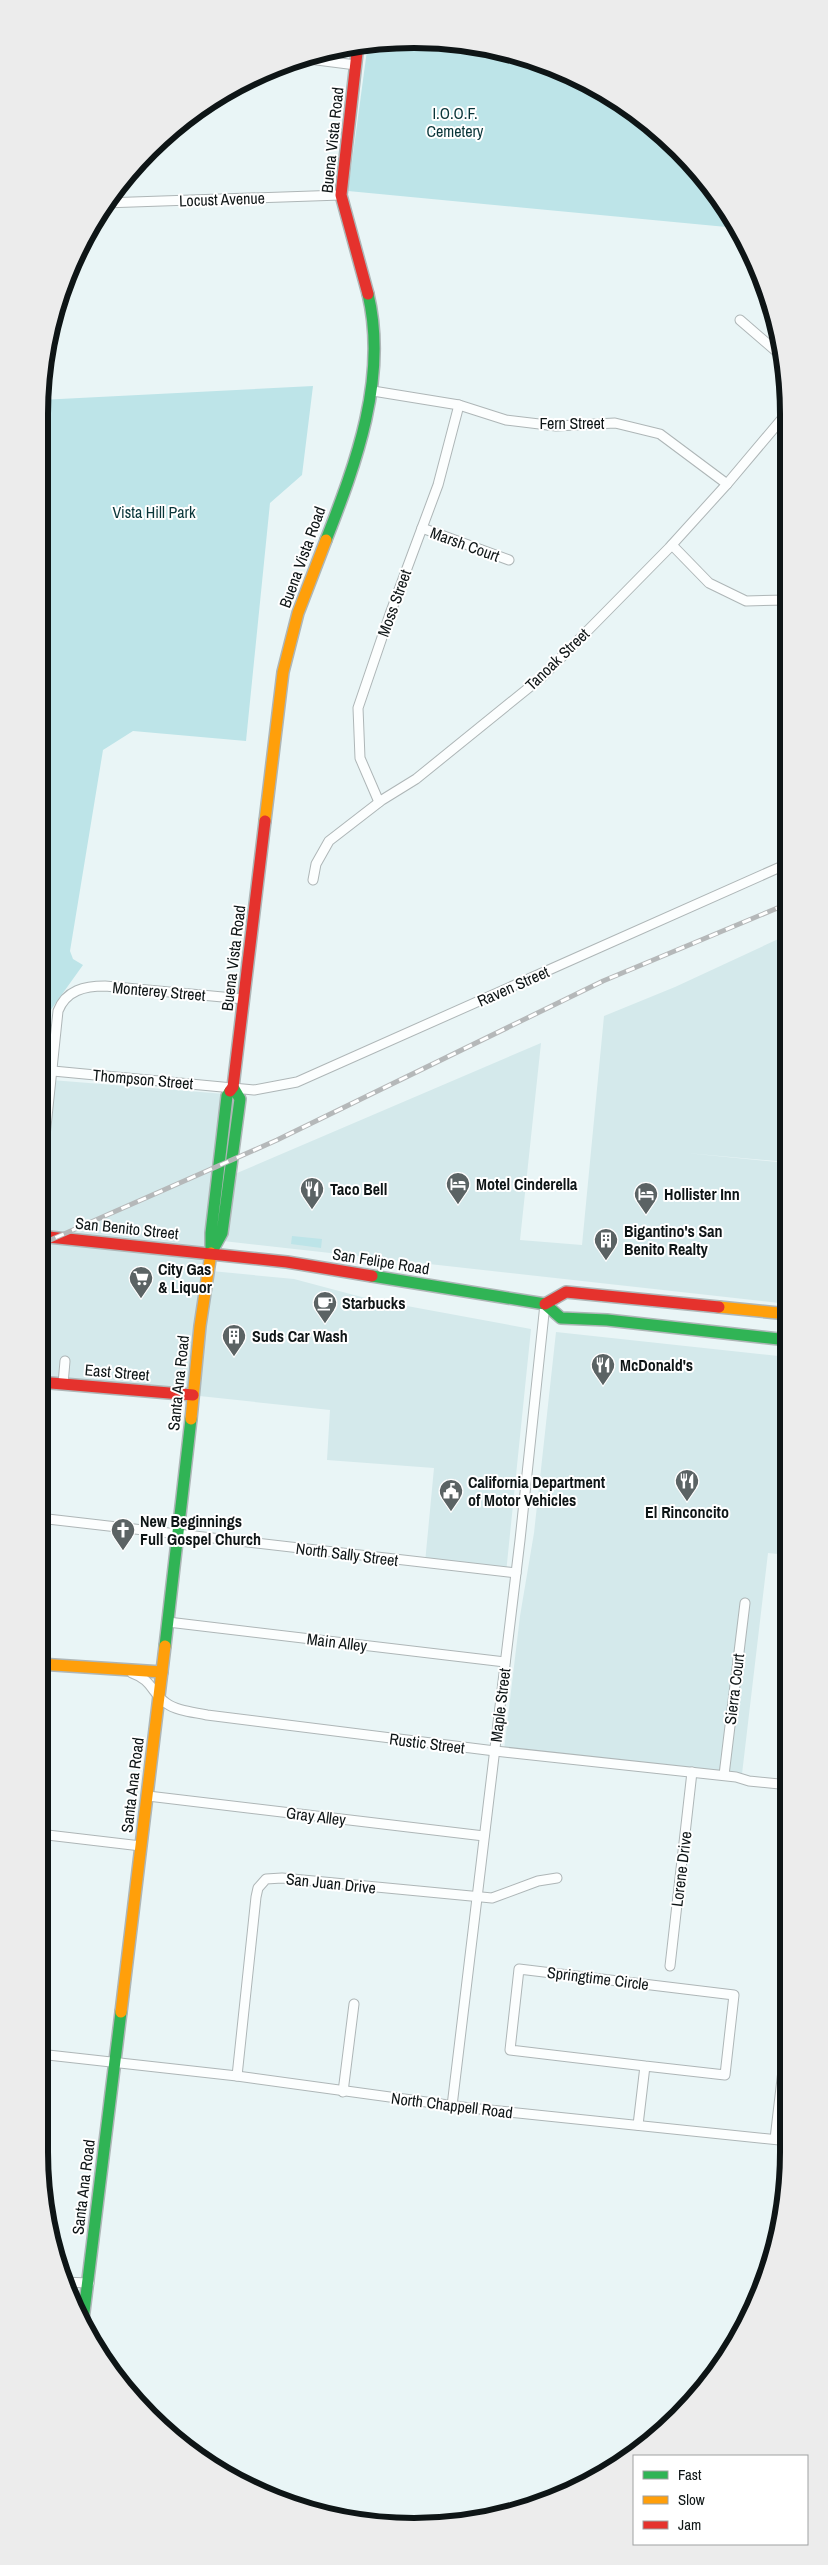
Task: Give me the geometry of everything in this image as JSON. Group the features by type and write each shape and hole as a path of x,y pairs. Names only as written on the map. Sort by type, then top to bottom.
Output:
{"street":[{"name":"Buena Vista Road","path":"211,1253 211,1233 227,1096 233,1087 284,672 297,614 362,442 373,391 374,328 370,303 345,220 341,196 357,52"},
{"path":"318,60 356,65"},
{"name":"Locust Avenue","path":"114,203 341,196"},
{"path":"740,320 774,350"},
{"name":"Fern Street","path":"373,391 459,405 506,420 556,426 615,423 660,434 727,484"},
{"name":"Moss Street","path":"379,802 360,758 358,708 438,485 459,405"},
{"name":"Tanoak Street","path":"312,880 316,864 329,841 379,802 416,779 542,677 672,545 780,421"},
{"name":"Marsh Court","path":"422,528 509,560"},
{"path":"672,545 709,583 746,601 780,600"},
{"name":"Raven Street","path":"233,1087 254,1090 296,1082 780,867"},
{"name":"Monterey Street","path":"53,1071 58,1011 61,1003 75,991 92,986 106,986 244,999"},
{"path":"48,1115 53,1071"},
{"name":"Thompson Street","path":"53,1071 233,1087"},
{"name":"San Benito Street","path":"48,1237 211,1253"},
{"name":"San Felipe Road","path":"211,1253 287,1262 545,1304 562,1318 606,1320 780,1339"},
{"name":"Santa Ana Road","path":"85,2313 179,1533 200,1326 211,1253"},
{"path":"545,1304 566,1292 780,1313"},
{"name":"Maple Street","path":"452,2106 506,1662 545,1304"},
{"path":"63,1384 65,1361"},
{"name":"East Street","path":"48,1383 193,1395"},
{"name":"North Sally Street","path":"48,1519 516,1573"},
{"name":"Sierra Court","path":"724,1775 744,1603"},
{"name":"Main Alley","path":"168,1622 506,1662"},
{"path":"48,1665 162,1672"},
{"path":"122,1670 144,1677 159,1697"},
{"name":"Rustic Street","path":"159,1697 178,1709 207,1715 495,1751 724,1775 749,1781 780,1784"},
{"name":"Lorene Drive","path":"670,1966 692,1772"},
{"name":"Gray Alley","path":"148,1796 484,1836"},
{"path":"48,1835 140,1846"},
{"name":"San Juan Drive","path":"237,2076 256,1897 262,1882 272,1878 282,1878 477,1898"},
{"path":"477,1898 504,1896 538,1881 557,1878"},
{"name":"Springtime Circle","path":"520,1969 734,1994 725,2075 645,2066 510,2050 520,1969"},
{"path":"343,2092 354,2004"},
{"name":"North Chappell Road","path":"48,2055 237,2076 452,2106 780,2140"},
{"path":"638,2125 645,2066"},
{"path":"775,2140 780,2098"},
{"path":"72,2282 88,2283"}],"shaded area":[{"path":"780,938 780,1161 686,1153 780,1162 780,1303 223,1241 230,1176 541,1043 520,1240 582,1245 604,1016 675,987"},
{"path":"48,1080 225,1094 201,1270 294,1279 369,1299 531,1329 506,1573 425,1563 434,1468 327,1460 330,1410 48,1380"},
{"path":"556,1332 780,1356 780,1554 768,1553 742,1774 504,1750 520,1616 534,1533"}],"green space":[{"name":"I.O.O.F. Cemetery","path":"390,48 438,48 486,55 532,67 576,85 618,109 656,138 690,172 719,210 729,227 348,191 367,51"},
{"name":"Vista Hill Park","path":"313,386 302,475 270,503 246,741 133,731 103,750 70,951 73,959 83,965 48,1014 48,414 48,400"},
{"path":"292,1236 322,1239 321,1248 291,1244"}],"railway":[{"path":"48,1241 277,1140 603,981 780,907"}],"traffic: fast":[{"path":"326,540 348,481 366,420 374,357 373,326 368,294"},
{"path":"230,1091 227,1096 211,1233 211,1253 222,1233 240,1099 233,1087"},
{"path":"372,1276 545,1304 561,1318 607,1320 780,1339"},
{"path":"165,1646 191,1419"},
{"path":"84,2311 121,2012"}],"traffic: slow":[{"path":"265,821 283,672 298,613 326,540"},
{"path":"191,1419 200,1326 211,1253"},
{"path":"719,1307 780,1313"},
{"path":"121,2012 165,1646"},
{"path":"48,1665 162,1672"}],"traffic: jam":[{"path":"357,52 341,195 368,294"},
{"path":"230,1091 233,1087 265,821"},
{"path":"48,1237 287,1262 372,1276"},
{"path":"545,1304 566,1292 719,1307"},
{"path":"48,1383 193,1395"}],"place":[{"name":"Motel Cinderella","path":"458,1205"},
{"name":"Taco Bell","path":"312,1210"},
{"name":"Hollister Inn","path":"646,1215"},
{"name":"Bigantino's San Benito Realty","path":"606,1261"},
{"name":"City Gas & Liquor","path":"141,1299"},
{"name":"Starbucks","path":"325,1324"},
{"name":"Suds Car Wash","path":"234,1357"},
{"name":"McDonald's","path":"603,1386"},
{"name":"El Rinconcito","path":"687,1502"},
{"name":"California Department of Motor Vehicles","path":"451,1512"},
{"name":"New Beginnings Full Gospel Church","path":"123,1551"}]}
